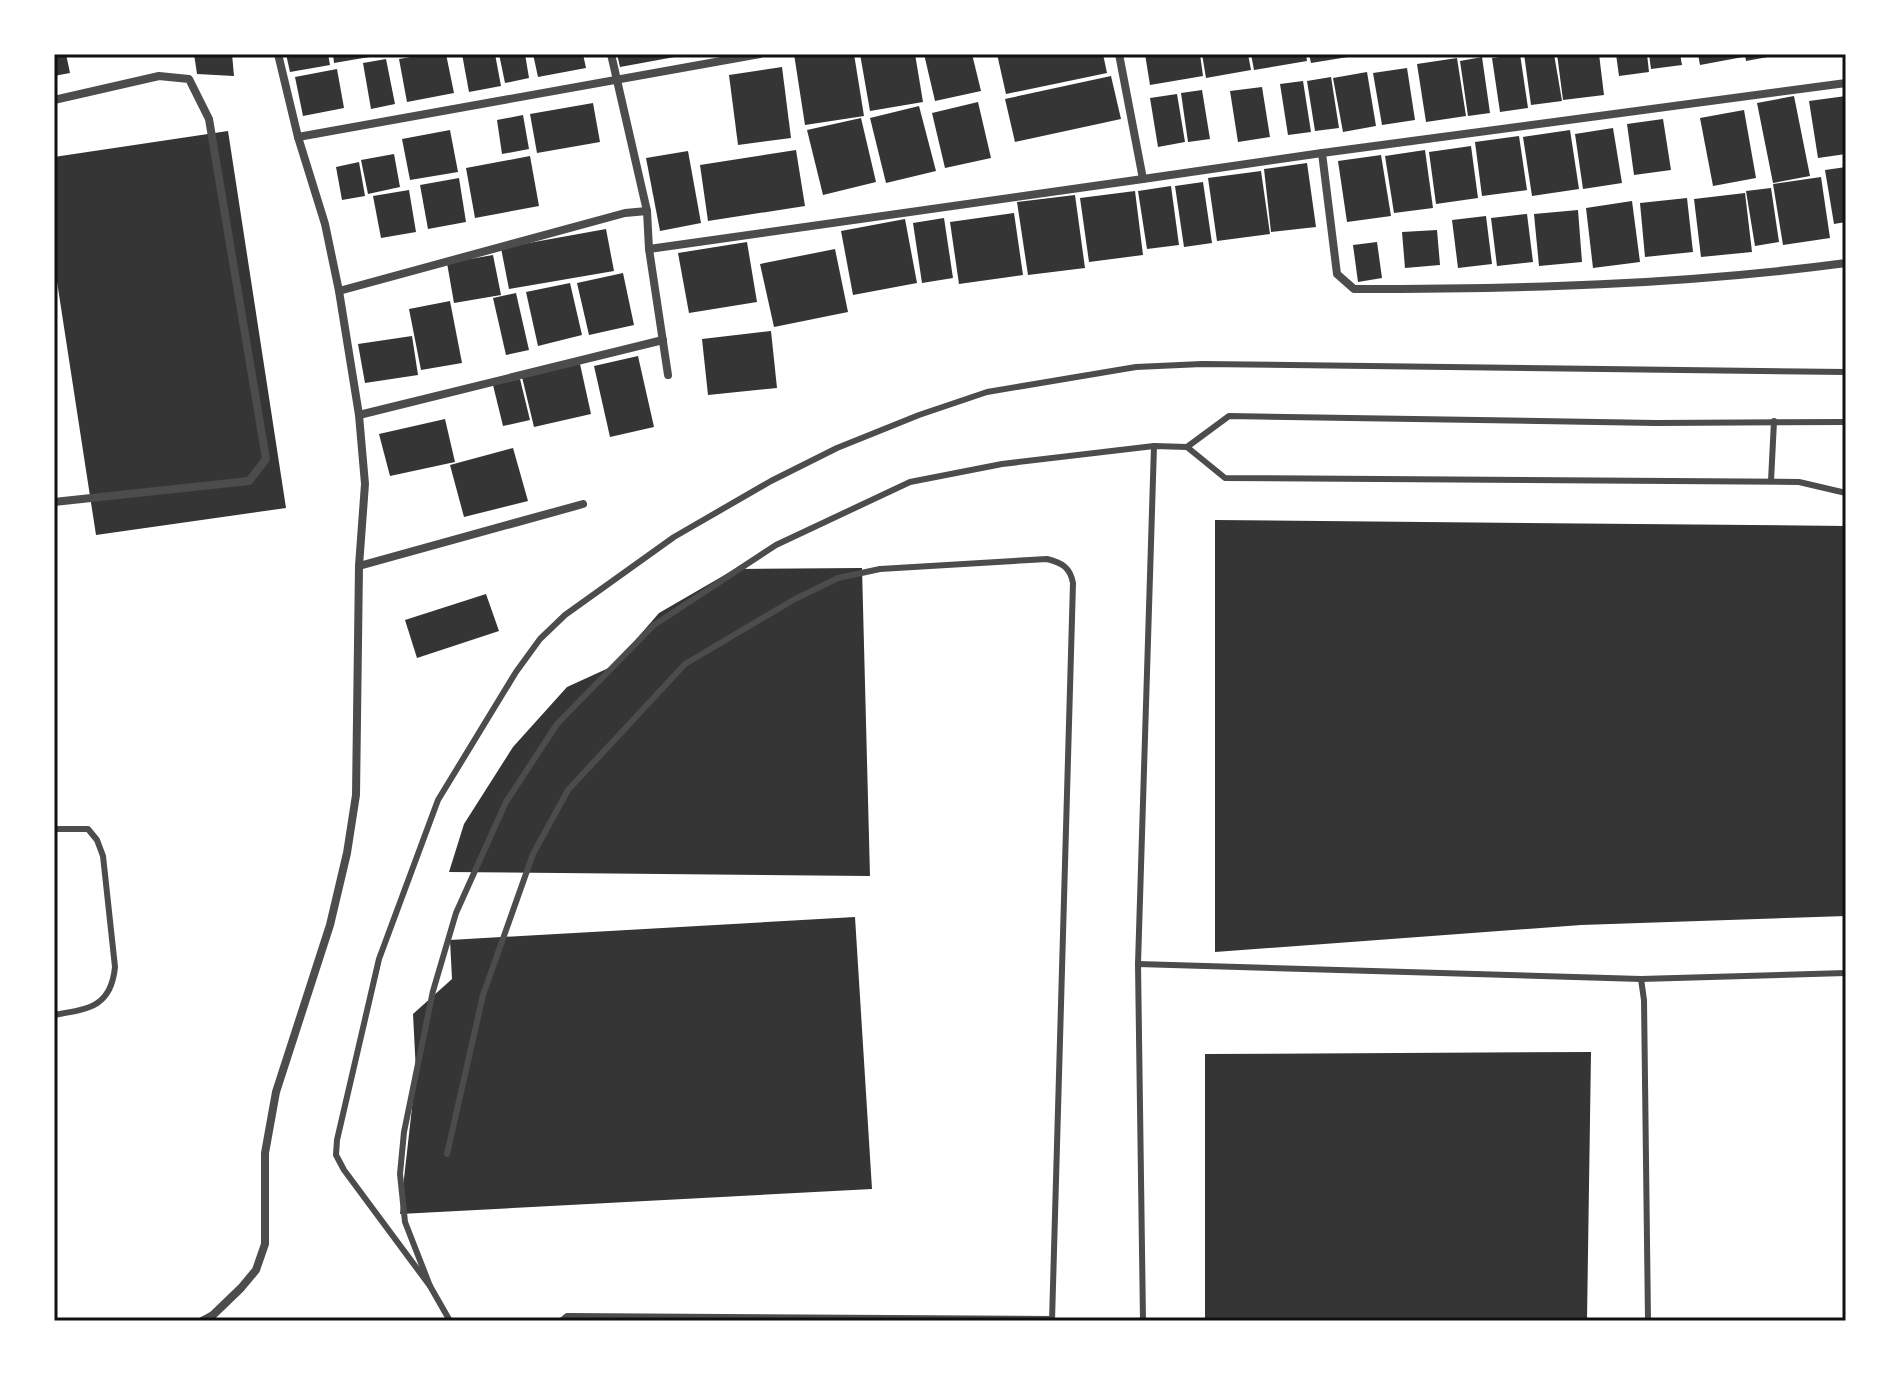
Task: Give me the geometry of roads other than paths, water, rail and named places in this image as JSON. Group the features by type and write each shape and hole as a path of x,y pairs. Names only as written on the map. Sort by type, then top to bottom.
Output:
{"street":[{"path":"202,1321 213,1315 256,1270 265,1244 265,1153 276,1092 330,925 347,853 356,795 359,566 365,484 359,415 325,224 298,137 278,54"},
{"path":"611,54 647,211 649,249 668,375"},
{"path":"298,137 760,54"},
{"path":"1119,54 1143,179"},
{"path":"54,100 159,76 189,79 209,119 266,459 249,481 54,502"},
{"path":"649,249 1322,153 1846,83"},
{"path":"1322,153 1337,274 1354,289 1605,286 1789,271 1846,263"},
{"path":"339,291 625,213 647,211"},
{"path":"359,415 663,340"},
{"path":"359,566 583,504"}],"lane":[{"path":"450,1321 430,1286 336,1155 379,959 438,800 516,672 540,639 565,615 674,537 771,481 837,448 919,415 987,392 1136,367 1202,364 1846,372"},
{"path":"1187,447 1229,416 1656,423 1846,422"},
{"path":"1771,481 1774,421"},
{"path":"430,1286 405,1222 400,1174 404,1132 433,991 456,913 506,802 557,724 654,625 776,545 910,482 1002,464 1154,446 1187,447 1225,478 1771,481 1799,482 1846,493"},
{"path":"1143,1321 1138,964 1154,446"},
{"path":"447,1154 483,995 533,854 568,790 685,664 795,599 838,578 880,569 1047,559 1061,563 1071,572 1052,1320 567,1316 561,1321"},
{"path":"54,829 88,829 97,840 103,856 115,967 113,985 106,998 85,1009 54,1015"},
{"path":"1138,964 1641,979 1846,973"},
{"path":"1641,979 1644,1000 1648,1321"}]}
